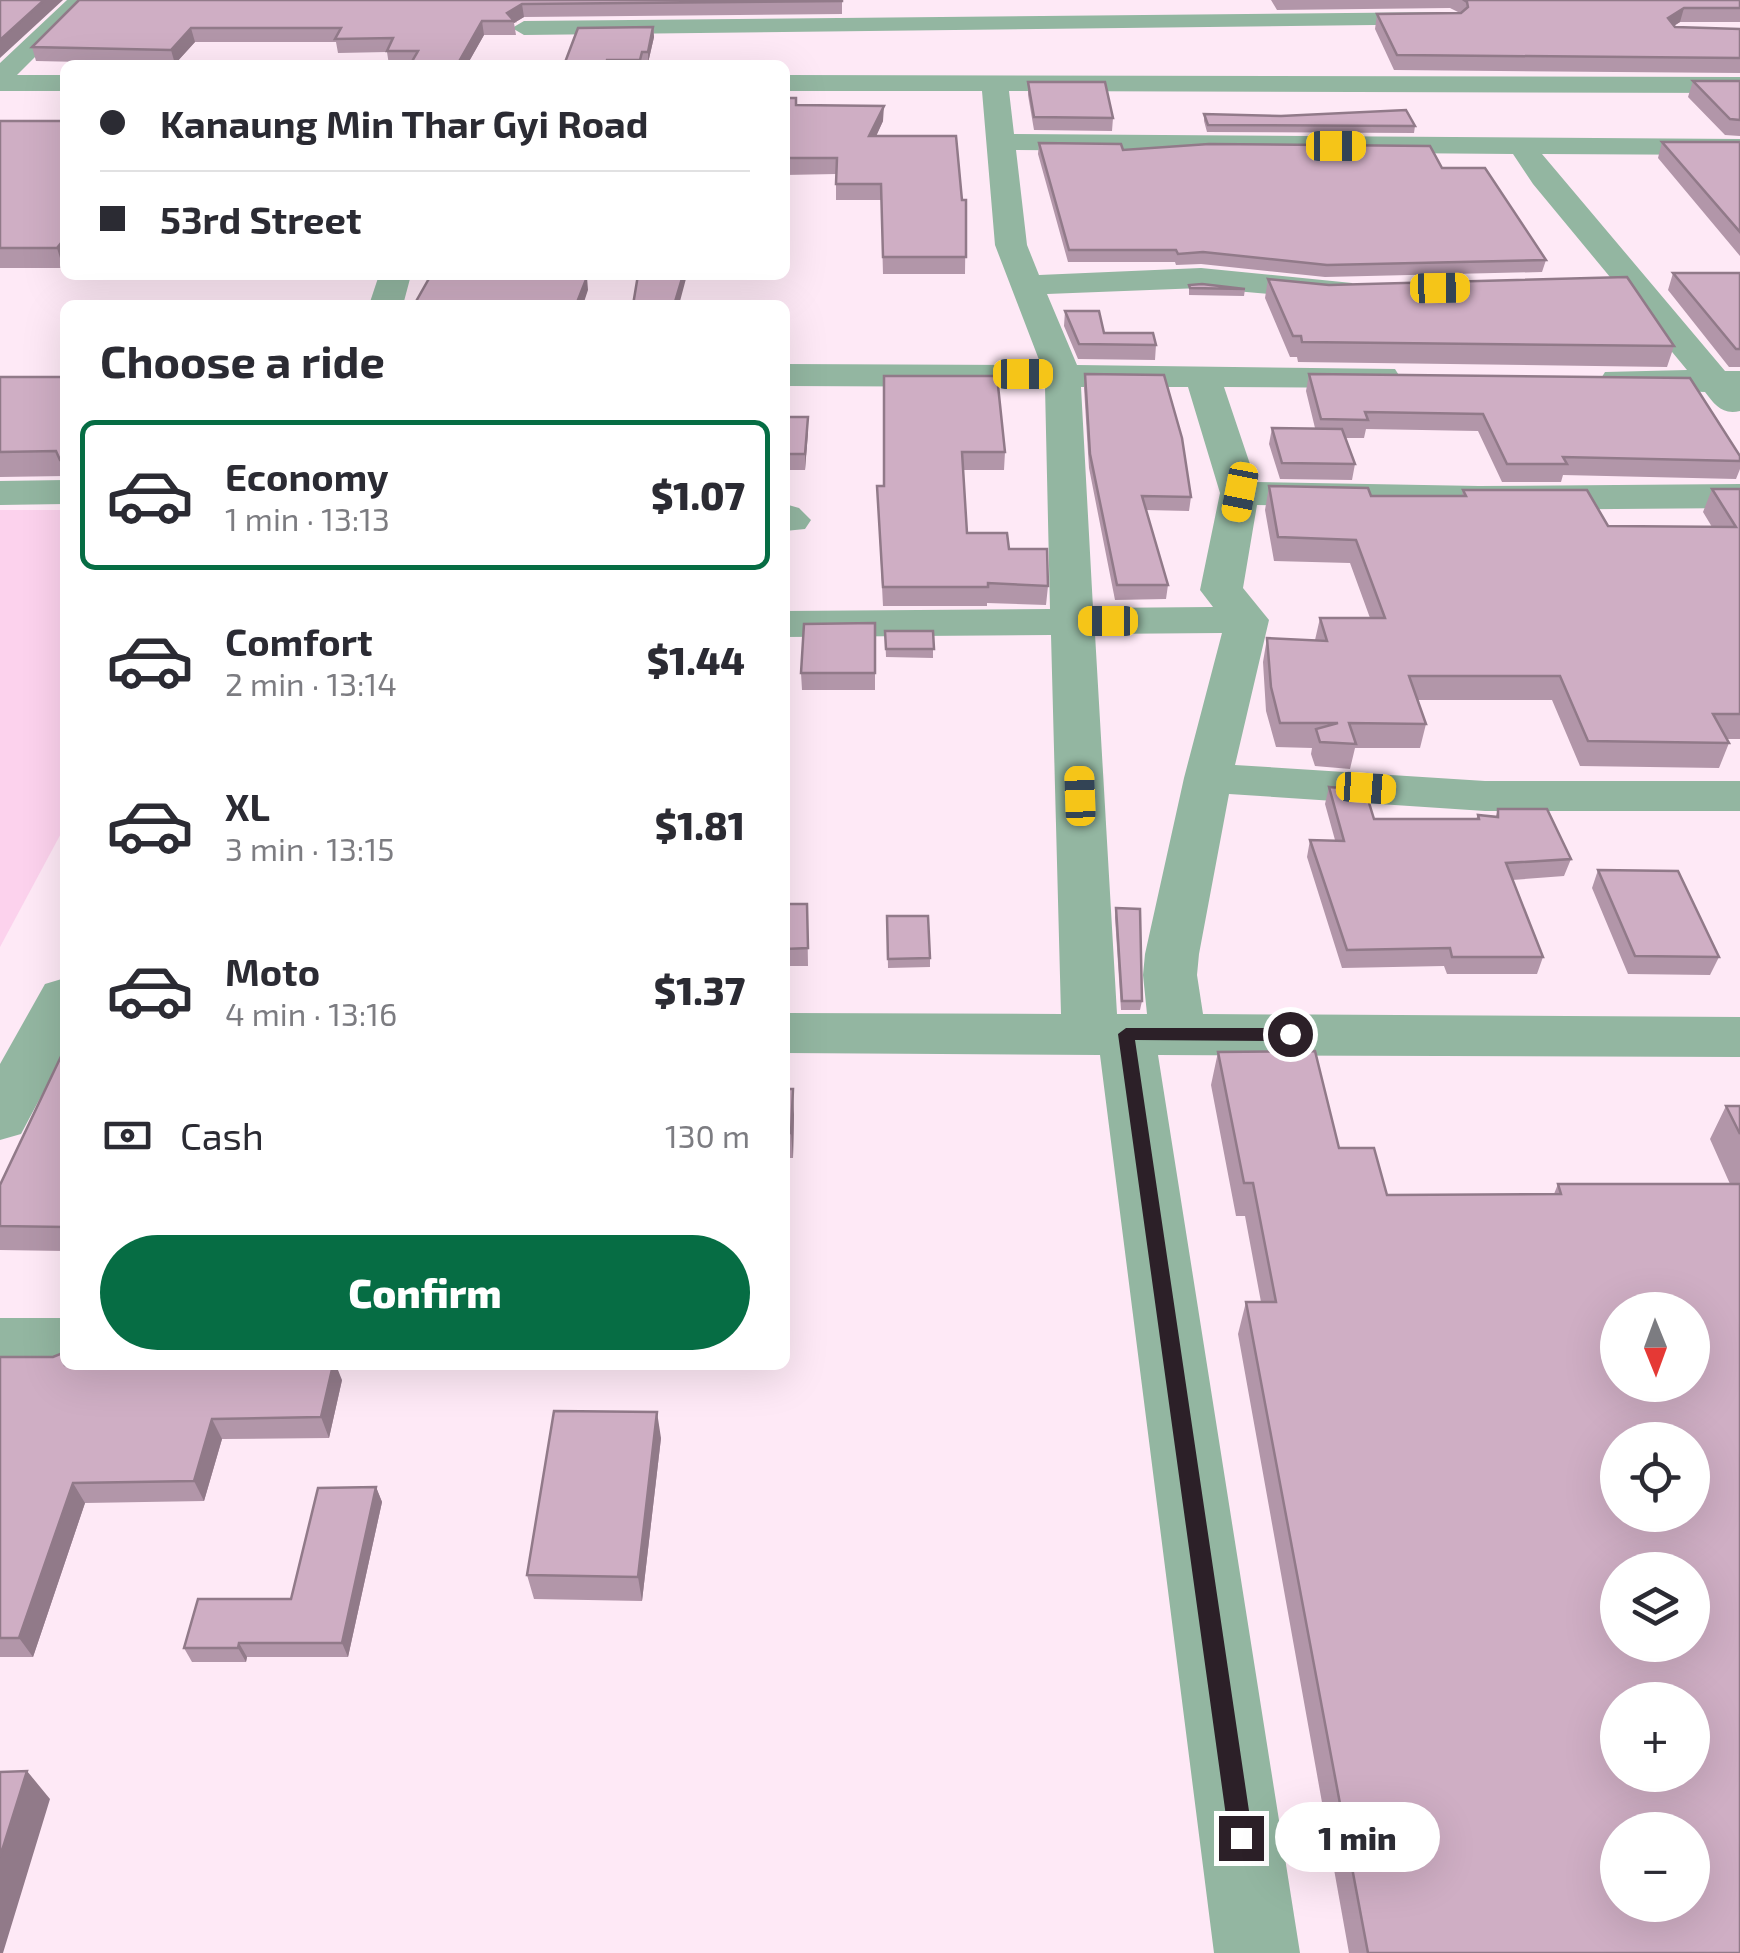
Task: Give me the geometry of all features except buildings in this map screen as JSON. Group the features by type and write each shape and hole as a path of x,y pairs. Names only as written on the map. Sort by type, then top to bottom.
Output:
{"street":[{"path":"0,80 80,0"},
{"path":"511,53 537,0"},
{"path":"524,28 1454,28 1503,86"},
{"path":"17,30 51,30"},
{"path":"0,80 60,83"},
{"path":"790,83 1740,85"},
{"path":"994,85 1011,245 1062,374 1073,622 1257,1953"},
{"path":"1000,142 1740,147"},
{"path":"1523,148 1633,283 1728,382 1740,412"},
{"path":"1025,285 1201,278 1324,291 1363,290"},
{"path":"1594,284 1633,283"},
{"path":"1202,375 1240,492 1222,590 1248,620"},
{"path":"790,376 1420,378"},
{"path":"1578,380 1728,382"},
{"path":"0,493 60,492"},
{"path":"1240,492 1479,498 1740,496"},
{"path":"790,624 1248,620"},
{"path":"1131,1034 1170,976 1208,778 1248,620"},
{"path":"1208,778 1484,796 1740,796"},
{"path":"0,1118 44,1022"},
{"path":"790,1033 1740,1037"},
{"path":"0,1346 60,1346"}],"shaded area":[{"path":"0,510 60,510 60,835 0,947"}],"route":[{"path":"1241,1838 1126,1034 1290,1034"}]}
